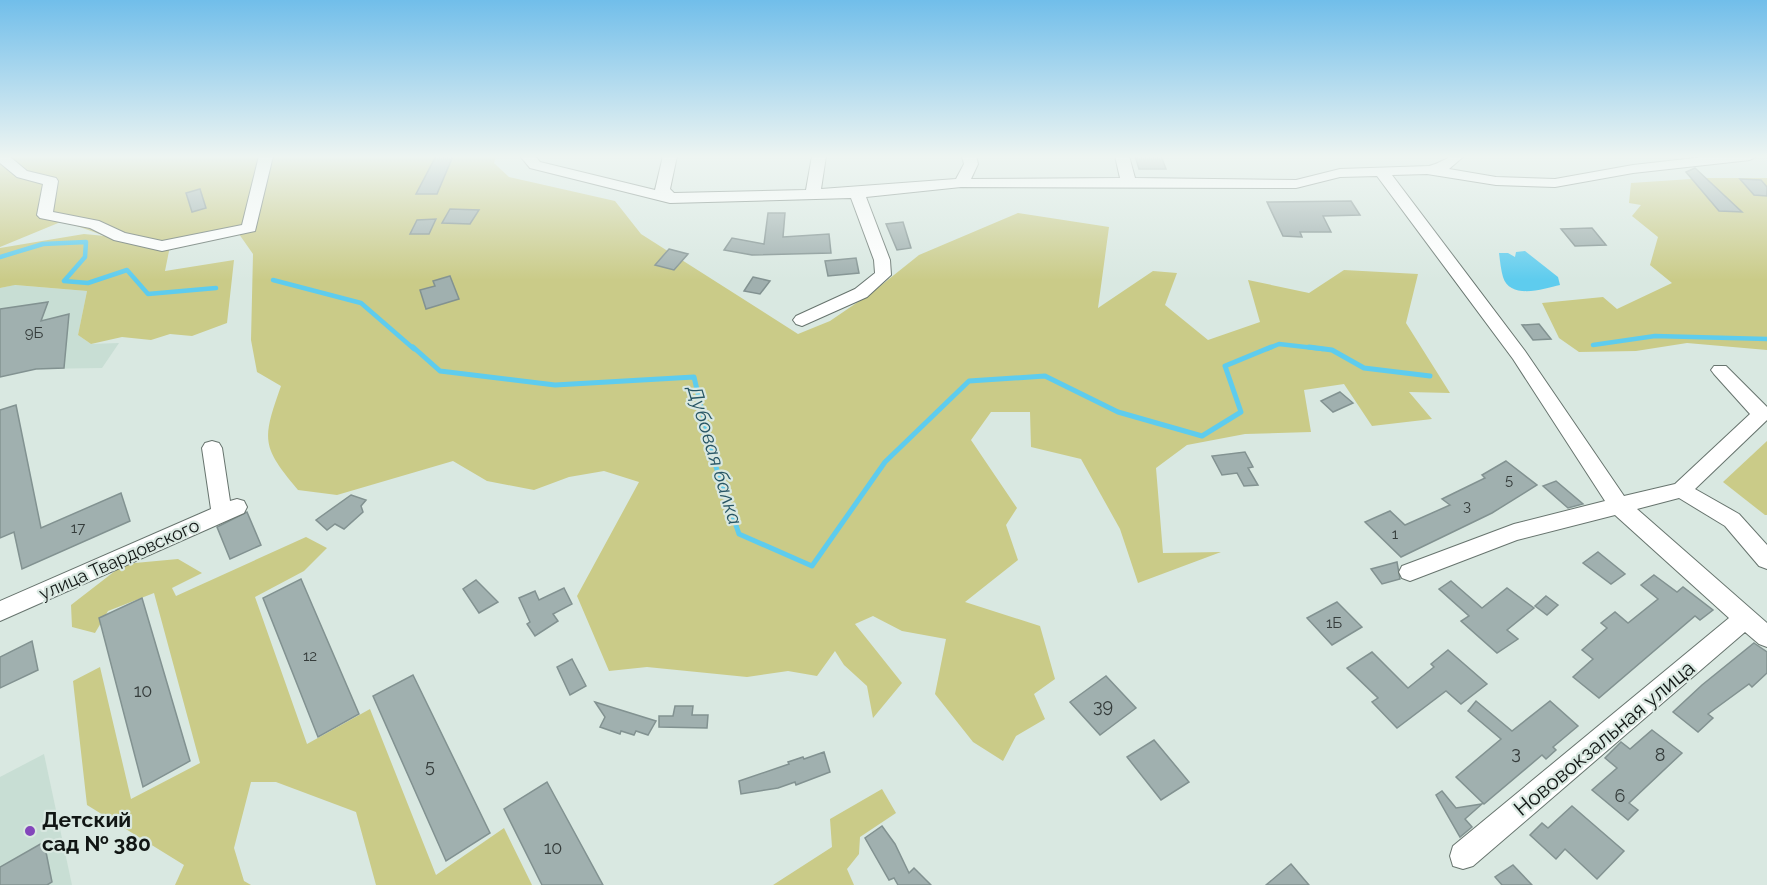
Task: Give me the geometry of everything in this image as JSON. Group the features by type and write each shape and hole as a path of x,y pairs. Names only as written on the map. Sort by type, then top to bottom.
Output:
{"street":[{"path":"48,197 45,214 94,225 120,237 162,246 249,228 256,197"},
{"path":"670,198 690,197"},
{"path":"802,320 861,293 883,275 882,260 859,197"},
{"path":"1401,197 1519,355 1620,507 1744,620 1767,637"},
{"path":"1410,572 1514,532 1681,490 1762,414 1720,370"},
{"name":"улица Твардовского","path":"0,611 230,510 212,448"},
{"path":"1681,490 1732,520 1767,560"},
{"name":"Нововокзальная улица","path":"1463,856 1744,620"}],"shaded area":[{"path":"14,285 87,291 78,335 91,344 119,343 102,368 36,369 0,377 0,288"},
{"name":"Детский сад № 380","path":"44,754 72,885 0,885 0,777"}],"green space":[{"path":"0,197 599,197 615,201 641,234 798,334 830,321 874,291 919,255 1018,213 1109,227 1098,308 1153,271 1177,273 1165,305 1208,340 1260,322 1248,280 1309,293 1344,270 1418,274 1406,323 1450,393 1409,392 1432,419 1372,426 1344,384 1304,390 1311,432 1245,434 1187,445 1156,468 1163,553 1221,552 1138,583 1120,529 1081,459 1031,447 1030,412 991,412 971,440 1017,508 1006,525 1018,560 965,602 1040,626 1055,679 1034,694 1045,719 1016,736 1003,761 973,742 935,694 946,639 902,631 873,616 855,624 902,683 873,718 867,686 844,665 835,651 817,676 788,671 747,677 647,667 609,671 577,596 639,482 604,471 569,477 534,490 487,481 453,461 337,495 298,490 277,463 268,442 270,419 281,386 257,372 251,340 253,254 239,234 170,246 165,271 234,260 227,323 192,336 170,334 151,340 122,337 91,344 78,335 87,291 15,285 0,288 0,248 84,234 105,236 63,221 0,247"},
{"path":"1630,197 1767,197 1767,350 1687,343 1636,351 1579,352 1559,338 1542,303 1603,297 1617,309 1672,283 1650,265 1658,237 1632,216 1641,205 1629,203"},
{"path":"1767,441 1767,515 1765,515 1723,482"},
{"path":"306,537 327,548 304,571 255,597 307,744 370,709 436,875 504,828 532,885 376,885 356,812 276,782 251,782 234,848 244,881 251,885 175,885 184,865 87,805 73,681 100,667 131,799 200,763 154,593 108,611 95,633 72,627 71,605 124,564 178,559 202,573 172,588 176,596"},
{"path":"882,789 896,813 860,837 859,854 847,869 854,885 773,885 832,847 830,819"}],"water":[{"path":"1525,251 1558,277 1560,285 1520,291 1507,284 1502,274 1499,253 1508,253 1515,257 1516,252"}],"building":[{"path":"187,197 203,197 206,208 192,212"},
{"path":"1707,197 1726,197 1742,212 1719,211"},
{"path":"1351,201 1360,215 1323,216 1331,232 1300,232 1302,237 1283,236 1267,202"},
{"path":"450,209 479,210 470,224 442,223"},
{"path":"768,213 785,213 783,237 829,234 831,253 752,255 724,250 732,238 764,244"},
{"path":"436,219 429,234 410,234 417,220"},
{"path":"903,222 911,248 897,250 886,224"},
{"path":"1592,228 1606,245 1575,246 1561,229"},
{"path":"669,249 688,254 674,270 655,265"},
{"path":"856,258 859,273 828,276 825,261"},
{"path":"450,276 459,299 426,309 420,290 435,286 433,281"},
{"path":"753,277 770,281 760,294 744,291"},
{"path":"48,302 41,321 69,314 64,368 36,369 0,377 0,309"},
{"path":"1539,324 1551,339 1533,340 1522,325"},
{"path":"1340,392 1353,403 1333,412 1321,401"},
{"path":"16,405 41,528 121,493 130,521 22,569 14,532 0,538 0,410"},
{"path":"1245,452 1253,467 1248,468 1258,485 1244,486 1237,473 1222,475 1212,456"},
{"path":"1506,461 1537,485 1492,513 1401,557 1365,522 1390,511 1405,525 1450,505 1442,499 1485,478 1482,475"},
{"path":"1556,481 1583,504 1568,508 1543,486"},
{"path":"351,495 366,500 361,506 363,512 344,529 335,524 327,530 316,520"},
{"path":"247,512 261,545 230,559 217,527"},
{"path":"1598,552 1625,574 1611,584 1583,563"},
{"path":"1397,562 1400,579 1382,584 1371,569"},
{"path":"1654,575 1677,592 1683,587 1713,610 1700,620 1695,616 1599,698 1573,677 1593,659 1582,650 1607,628 1601,623 1615,612 1628,623 1658,599 1641,585"},
{"path":"301,579 359,714 318,737 263,598"},
{"path":"476,580 498,602 479,613 463,589"},
{"path":"1451,581 1482,608 1507,588 1534,608 1507,630 1518,639 1497,653 1461,621 1469,616 1439,589"},
{"path":"564,588 572,604 553,614 558,621 535,636 527,624 530,622 519,598 535,591 539,600"},
{"path":"1546,596 1558,605 1547,615 1535,606"},
{"path":"142,598 190,761 143,787 99,618"},
{"path":"1337,602 1362,627 1332,645 1307,618"},
{"path":"32,641 38,670 0,688 0,657"},
{"path":"1754,643 1767,652 1767,673 1752,687 1749,684 1708,714 1713,718 1698,732 1673,712 1702,685"},
{"path":"1448,650 1487,684 1461,704 1446,691 1397,728 1372,702 1378,698 1347,668 1372,652 1408,688 1434,667 1431,664"},
{"path":"572,659 586,686 570,695 557,667"},
{"path":"413,675 490,833 446,861 373,696"},
{"path":"1106,676 1136,708 1100,735 1070,702"},
{"path":"1476,701 1512,731 1550,701 1578,726 1553,747 1556,750 1546,759 1542,755 1484,804 1456,777 1501,739 1468,711"},
{"path":"595,702 656,721 648,735 636,731 634,735 621,731 620,734 600,727 605,717"},
{"path":"675,706 693,706 692,715 708,715 707,728 659,727 659,716 673,716"},
{"path":"1652,730 1682,753 1629,803 1638,810 1628,820 1592,790 1617,768 1605,758 1621,742 1630,749"},
{"path":"1154,740 1189,782 1161,800 1127,757"},
{"path":"824,752 830,772 796,785 795,782 778,788 741,794 739,781 789,764 788,762"},
{"path":"547,782 603,885 542,885 504,809"},
{"path":"1442,791 1456,808 1482,804 1465,819 1472,827 1460,837 1436,795"},
{"path":"1572,806 1624,851 1597,879 1565,849 1556,859 1530,835 1542,823 1548,828"},
{"path":"882,826 895,844 909,873 914,868 931,885 898,885 894,878 889,880 865,838"},
{"name":"Детский сад № 380","path":"44,842 52,882 47,885 0,885 0,867"},
{"path":"1291,864 1309,885 1266,885"},
{"path":"1513,865 1532,885 1502,885 1495,877"}],"waterway":[{"name":"Дубовая балка","path":"0,257 43,244 86,242 85,257 64,281 88,283 127,270 148,294 216,288"},
{"name":"Дубовая балка","path":"273,280 361,303 414,349"},
{"name":"Дубовая балка","path":"1593,345 1655,336 1767,339"},
{"name":"Дубовая балка","path":"1267,349 1279,344 1323,349"},
{"name":"Дубовая балка","path":"413,347 440,371 555,385 694,377 714,461 739,534 812,566 885,462 969,381 1045,376 1118,412 1202,436 1241,412 1225,366 1271,347"},
{"name":"Дубовая балка","path":"1309,347 1332,350 1364,368 1430,376"}],"place":[{"name":"Детский сад № 380","path":"30,831"}]}
